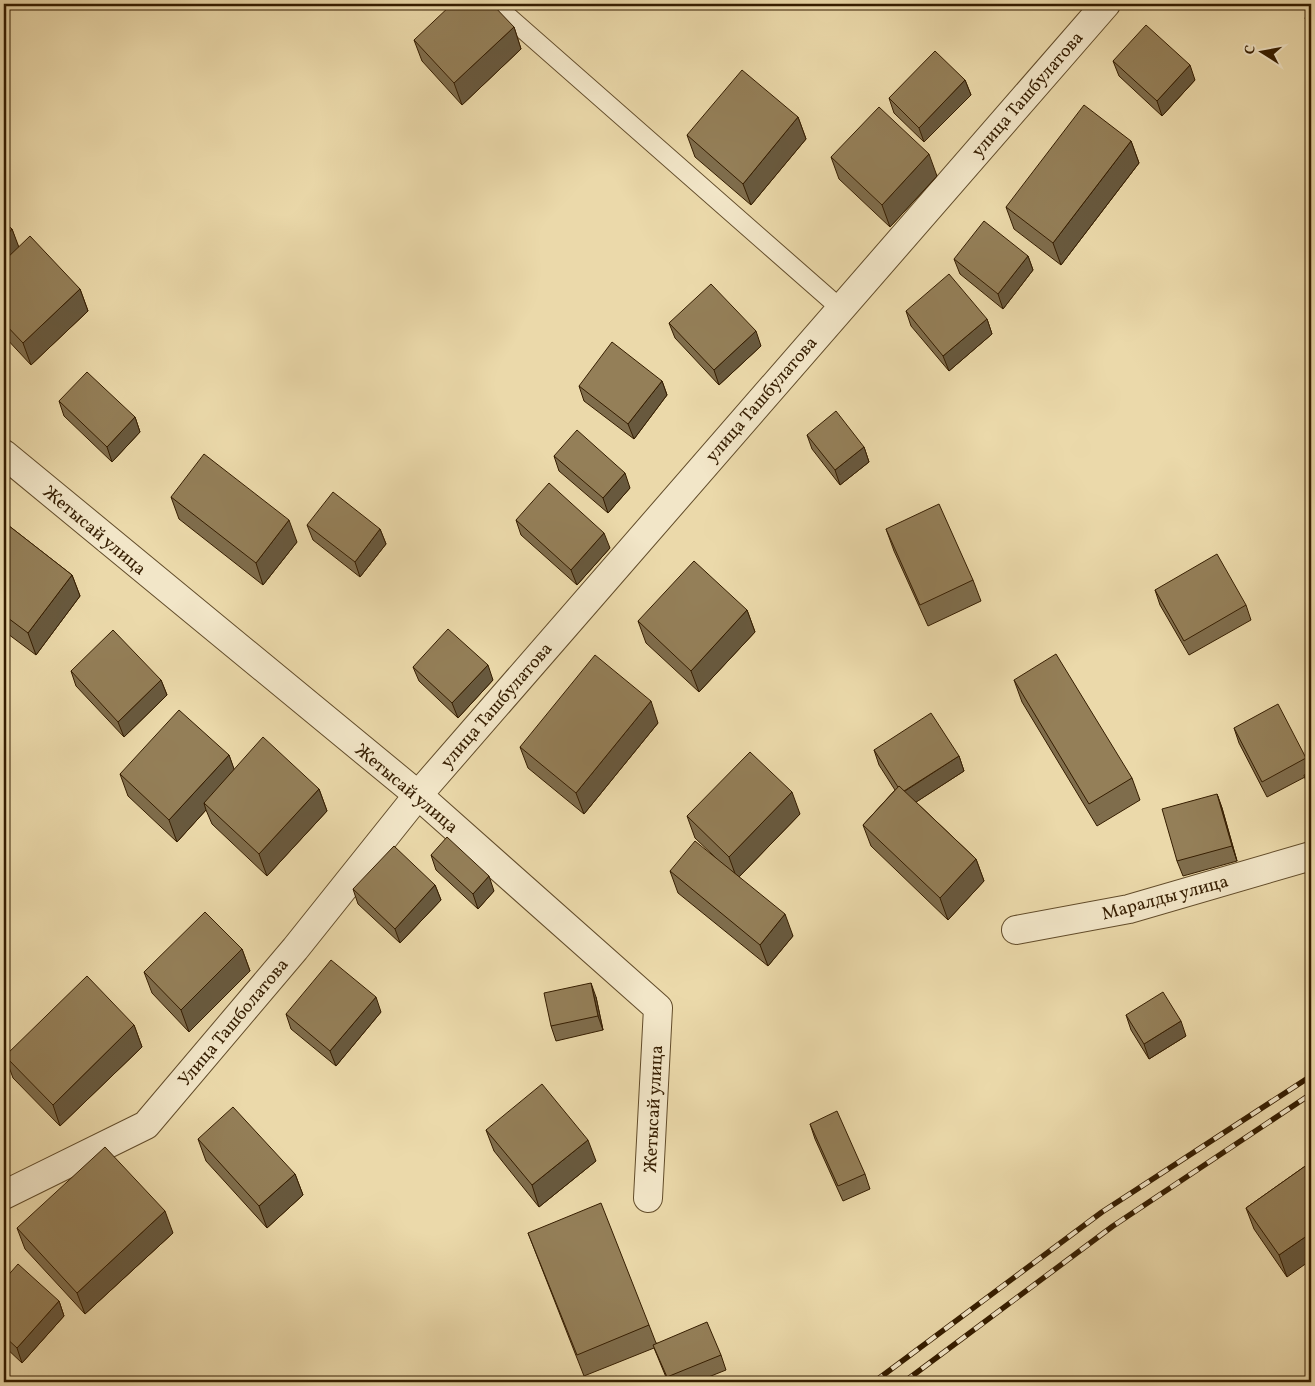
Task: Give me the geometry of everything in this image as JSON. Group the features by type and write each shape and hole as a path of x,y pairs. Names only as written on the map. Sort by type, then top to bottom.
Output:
{"street":[{"name":"улица Ташбулатова","path":"418,795 1106,4"},
{"name":"Жетысай улица","path":"4,454 418,795 658,1008 648,1198"},
{"name":"Улица Ташболатова","path":"4,1195 146,1124 294,949 418,795"},
{"name":"Маралды улица","path":"1016,930 1129,909 1311,856"}],"lane":[{"path":"494,4 840,308"}],"building":[{"path":"452,4 492,4 514,27 454,83 414,40"},
{"path":"1311,11 1311,24 1305,18"},
{"path":"1146,25 1190,65 1157,101 1113,61"},
{"path":"935,51 965,80 919,128 889,98"},
{"path":"742,70 798,117 743,184 687,135"},
{"path":"1084,105 1131,141 1053,243 1006,207"},
{"path":"879,107 929,154 882,205 831,157"},
{"path":"984,221 1028,256 998,294 954,259"},
{"path":"4,222 12,229 4,238"},
{"path":"30,236 80,289 23,343 4,323 4,261"},
{"path":"949,274 987,319 943,356 906,311"},
{"path":"711,284 756,331 714,370 669,323"},
{"path":"612,342 662,381 628,424 579,386"},
{"path":"87,372 135,417 107,447 59,401"},
{"path":"836,411 864,447 835,470 807,435"},
{"path":"577,430 625,473 603,498 554,456"},
{"path":"204,454 289,520 256,563 171,497"},
{"path":"549,483 604,533 571,570 516,520"},
{"path":"333,492 380,529 355,562 307,525"},
{"path":"939,504 973,580 920,605 886,529"},
{"path":"4,522 72,575 28,633 4,615"},
{"path":"1217,554 1246,605 1184,641 1155,590"},
{"path":"694,561 747,610 691,671 638,621"},
{"path":"448,629 488,665 452,703 413,667"},
{"path":"113,630 161,680 118,722 71,671"},
{"path":"1056,654 1132,778 1089,804 1014,680"},
{"path":"595,655 651,701 576,793 520,747"},
{"path":"1278,704 1306,758 1262,782 1234,728"},
{"path":"179,710 229,755 169,820 120,774"},
{"path":"931,713 959,756 904,791 898,787 874,750"},
{"path":"263,737 319,789 259,854 204,803"},
{"path":"750,752 792,792 729,857 687,816"},
{"path":"1311,772 1311,798 1304,775"},
{"path":"899,786 976,859 940,898 863,825"},
{"path":"1217,794 1232,846 1177,861 1162,809"},
{"path":"447,837 489,876 473,894 431,855"},
{"path":"695,841 785,914 760,945 670,871"},
{"path":"394,846 435,885 395,929 353,889"},
{"path":"205,912 242,949 181,1010 144,972"},
{"path":"331,960 376,997 330,1051 286,1014"},
{"path":"87,976 134,1025 53,1105 5,1056"},
{"path":"591,983 598,1016 551,1026 544,993"},
{"path":"1163,992 1181,1021 1144,1044 1126,1015"},
{"path":"542,1084 588,1140 532,1185 486,1130"},
{"path":"233,1107 295,1174 259,1206 198,1139"},
{"path":"837,1111 865,1174 838,1186 810,1124"},
{"path":"105,1147 165,1211 77,1293 17,1228"},
{"path":"1311,1162 1311,1233 1279,1255 1246,1208"},
{"path":"601,1203 649,1325 577,1355 528,1233"},
{"path":"18,1264 59,1301 17,1348 4,1336 4,1280"},
{"path":"707,1322 721,1355 667,1377 653,1345"}],"railway":[{"path":"874,1382 1102,1212 1311,1076"},
{"path":"904,1382 1113,1226 1311,1094"}]}
